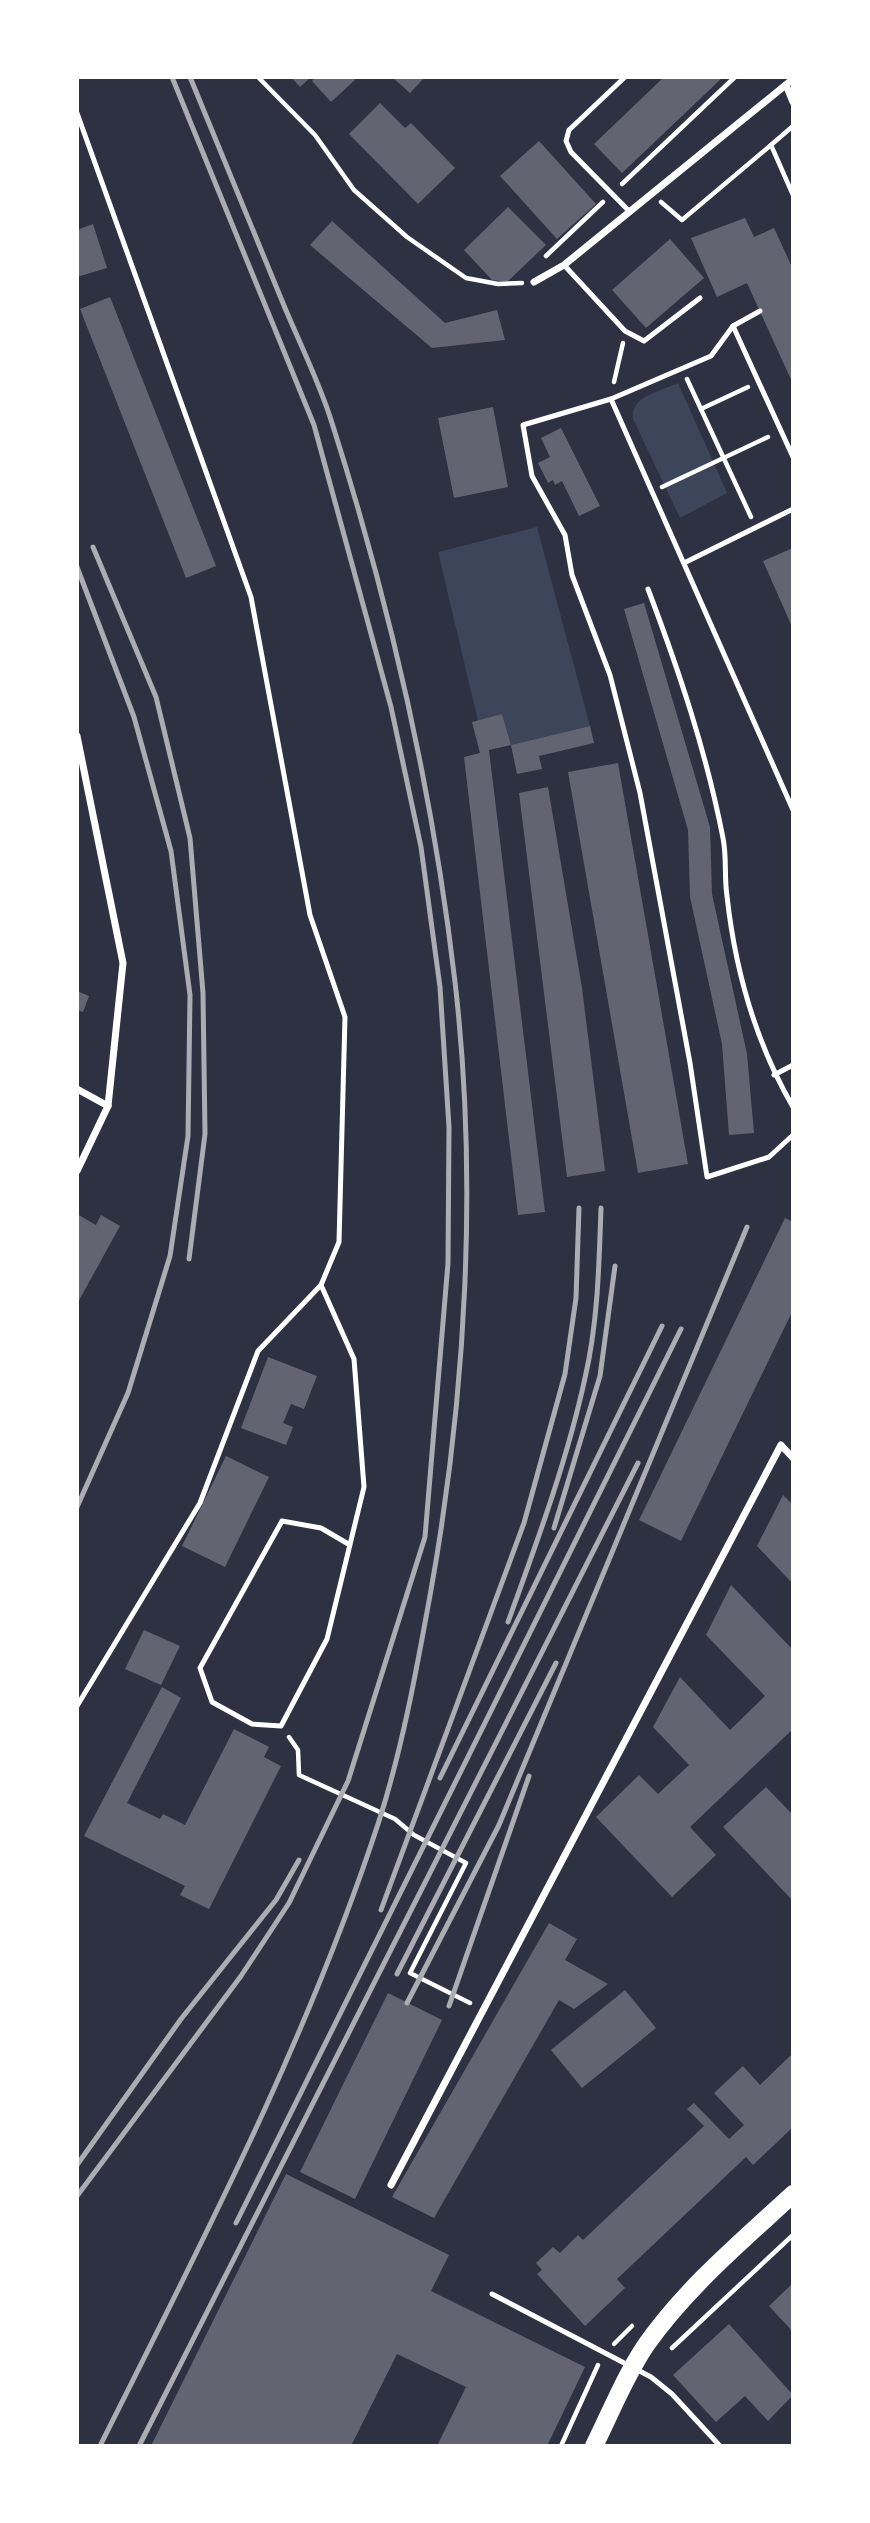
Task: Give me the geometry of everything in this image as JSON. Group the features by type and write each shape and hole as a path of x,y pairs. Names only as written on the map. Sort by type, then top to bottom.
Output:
{"main road":[{"path":"594,2446 633,2367 682,2301 793,2194"}],"street":[{"path":"534,282 564,265 793,79"},
{"path":"786,85 793,102"},
{"path":"77,736 123,963 108,1106 77,1171"},
{"path":"77,1089 108,1106"},
{"path":"391,2185 781,1445 793,1458"}],"lane":[{"path":"625,77 569,130 566,141 571,152 630,212"},
{"path":"77,113 251,597 310,915 345,1017 339,1242 321,1284 258,1350 200,1503 77,1706"},
{"path":"564,265 625,331 644,341 701,298"},
{"path":"760,311 733,326 711,356 611,399 523,425 532,475 565,535 572,575 611,675 640,793 690,1063 707,1177 769,1157 793,1135"},
{"path":"733,326 793,457"},
{"path":"611,399 793,810"},
{"path":"684,563 793,509"},
{"path":"649,589 694,711 724,841 727,896 750,1011 774,1075 793,1107"},
{"path":"774,1075 793,1065"},
{"path":"321,1284 354,1359 364,1487 350,1545 327,1639 281,1726 252,1724 212,1702 200,1668 282,1521 321,1528 350,1545"},
{"path":"492,2294 650,2377 672,2394 720,2446"}],"path":[{"path":"258,77 315,135 354,190 407,237 466,278 498,284 534,282"},
{"path":"536,265 735,77"},
{"path":"653,193 682,220 793,126"},
{"path":"771,145 793,195"},
{"path":"517,283 527,274"},
{"path":"611,399 625,331"},
{"path":"683,368 756,527"},
{"path":"701,409 758,382"},
{"path":"652,492 781,431"},
{"path":"281,1726 298,1750 299,1775 395,1819 414,1835 466,1863 410,1973 483,2009"},
{"path":"650,2377 679,2341 793,2235"}],"shaded area":[{"path":"678,383 727,493 680,518 633,419 633,411 641,400"},
{"path":"537,527 590,726 511,745 502,714 478,721 438,552"}],"building":[{"path":"291,77 311,77 300,87"},
{"path":"316,77 352,77 355,80 331,102 312,81"},
{"path":"392,77 425,77 410,93"},
{"path":"664,77 723,77 622,173 594,144"},
{"path":"380,103 405,128 411,123 455,168 418,204 349,134"},
{"path":"539,141 596,204 557,239 500,176"},
{"path":"508,207 546,245 507,282 492,280 464,250"},
{"path":"745,218 754,237 774,228 793,269 793,384 747,283 717,297 691,238"},
{"path":"332,221 445,323 497,310 505,340 432,348 310,245"},
{"path":"93,224 107,268 77,277 77,230"},
{"path":"670,239 704,278 646,328 612,290"},
{"path":"110,297 216,566 186,578 80,309"},
{"path":"493,407 508,487 454,498 438,418"},
{"path":"561,428 600,506 579,516 562,481 555,485 553,480 548,483 538,463 550,457 541,438"},
{"path":"793,548 793,629 763,561"},
{"path":"644,603 710,827 712,894 747,1054 754,1133 729,1135 722,1044 690,897 688,830 624,609"},
{"path":"502,714 511,745 489,750 545,1212 518,1215 464,757 480,753 472,722"},
{"path":"590,726 594,743 539,756 542,769 517,774 511,745"},
{"path":"618,763 688,1164 638,1173 568,772"},
{"path":"548,787 582,988 605,1171 567,1177 519,793"},
{"path":"77,991 89,996 83,1012 77,1010"},
{"path":"77,1214 96,1225 101,1215 120,1226 77,1304"},
{"path":"785,1218 793,1222 793,1310 681,1541 639,1520"},
{"path":"268,1357 317,1376 304,1409 291,1404 283,1423 293,1427 286,1445 241,1428"},
{"path":"226,1456 269,1477 225,1567 182,1546"},
{"path":"783,1495 793,1505 793,1584 757,1546"},
{"path":"731,1585 793,1650 793,1729 690,1827 716,1855 672,1897 596,1817 639,1775 658,1794 689,1765 653,1727 680,1677 730,1730 765,1696 706,1635"},
{"path":"144,1630 180,1646 161,1685 125,1669"},
{"path":"162,1687 181,1698 127,1803 160,1819 163,1814 185,1825 234,1729 269,1747 264,1757 281,1766 209,1909 180,1895 185,1886 84,1836"},
{"path":"766,1787 793,1815 793,1901 723,1827"},
{"path":"549,1923 577,1939 565,1960 608,1984 574,2009 559,2000 434,2218 392,2197"},
{"path":"625,1990 656,2028 582,2088 551,2050"},
{"path":"388,1993 442,2020 355,2199 300,2172"},
{"path":"793,2053 793,2127 753,2165 746,2157 617,2279 625,2288 585,2326 537,2274 542,2270 536,2263 553,2247 560,2253 578,2235 583,2240 704,2126 687,2109 694,2103 729,2139 744,2125 714,2093 743,2066 760,2085"},
{"path":"286,2174 449,2255 431,2291 585,2367 547,2446 437,2446 466,2387 397,2354 351,2446 151,2446"},
{"path":"793,2283 793,2332 769,2306"},
{"path":"729,2324 793,2395 768,2421 745,2396 716,2422 673,2375"}],"railway":[{"path":"77,2196 241,1976 289,1903 348,1781 425,1537 448,1263 449,1127 440,987 421,847 391,707 314,425 172,77"},
{"path":"100,2446 214,2216 286,2061 320,1982 379,1821 409,1706 443,1516 453,1440 465,1287 466,1133 455,982 435,840 407,700 373,560 327,408 190,77"},
{"path":"93,547 156,697 190,838 203,993 205,1134 189,1259"},
{"path":"77,567 134,717 171,851 190,995 188,1136 170,1256 128,1393 77,1507"},
{"path":"381,1910 524,1523 565,1374 576,1298 579,1208"},
{"path":"508,1622 560,1471 585,1378 595,1314 601,1208"},
{"path":"407,2003 499,1825 747,1227"},
{"path":"554,1528 600,1376 615,1266"},
{"path":"440,1778 662,1326"},
{"path":"236,2223 681,1329"},
{"path":"139,2446 638,1463"},
{"path":"397,1974 556,1663"},
{"path":"449,2006 529,1776"},
{"path":"77,2165 181,2019 276,1900 299,1860"}]}
